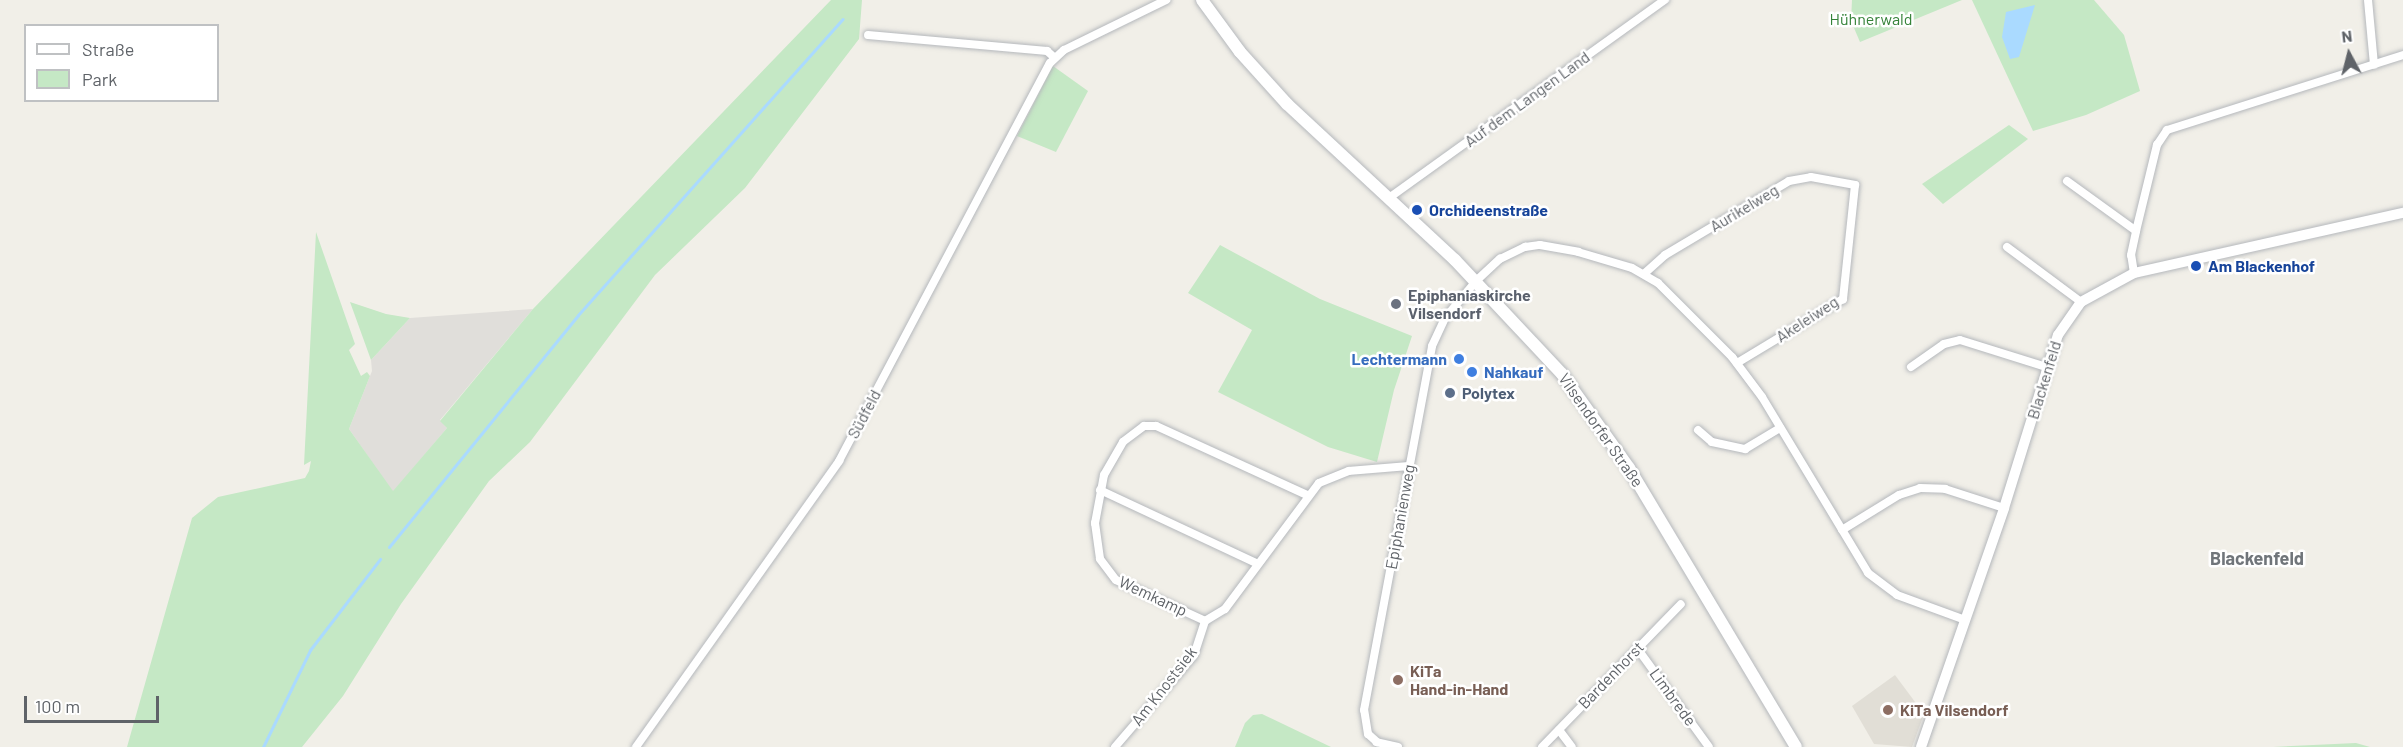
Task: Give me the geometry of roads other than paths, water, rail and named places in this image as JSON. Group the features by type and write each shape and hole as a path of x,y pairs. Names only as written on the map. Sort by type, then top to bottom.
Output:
{"main road":[{"name":"Vilsendorfer Straße","path":"1202,0 1270,86 1476,281 1562,374 1629,468 1796,747"}],"street":[{"path":"868,35 1047,51 1054,57 1166,0"},
{"name":"Auf dem Langen Land","path":"1389,198 1665,0"},
{"path":"2368,0 2374,65"},
{"path":"2134,273 2131,255 2136,231 2157,145 2167,130 2403,55"},
{"name":"Südfeld","path":"636,747 839,462 1054,57"},
{"name":"Aurikelweg","path":"1645,273 1665,255 1789,181 1811,177 1855,185"},
{"path":"2067,181 2136,231"},
{"name":"Akeleiweg","path":"1737,363 1842,299 1855,185"},
{"name":"Blackenfeld","path":"1921,747 2004,508 2046,367 2058,335 2081,302 2134,273 2403,213"},
{"path":"1476,281 1500,259 1540,245 1578,252 1645,273 1688,311 1737,363 1780,428 1868,573 1888,590 1965,620"},
{"path":"2007,247 2081,302"},
{"name":"Epiphanienweg","path":"1398,747 1377,742 1368,734 1364,710 1408,466 1435,335 1476,281"},
{"path":"1911,367 1944,344 1960,340 2046,367"},
{"name":"Wemkamp","path":"1307,495 1156,426 1132,431 1123,442 1100,490 1095,523 1100,559 1106,572 1149,597 1205,621 1225,609 1307,495 1333,475 1408,466"},
{"path":"1698,430 1712,442 1744,449 1780,428"},
{"path":"1842,530 1899,495 1920,488 1945,489 2004,508"},
{"path":"1100,490 1256,563"},
{"name":"Bardenhorst","path":"1542,747 1681,604"},
{"name":"Am Knostsiek","path":"1115,747 1194,655 1205,621"},
{"name":"Limbrede","path":"1637,648 1709,747"},
{"path":"1559,730 1572,747"}],"water":[{"path":"2035,5 2019,57 2010,59 2002,37 2006,12"}],"waterway":[{"path":"389,547 578,315 843,19"},
{"path":"263,747 310,650 380,559"}],"place":[{"name":"Orchideenstraße","path":"1417,210"},
{"name":"Am Blackenhof","path":"2196,266"},
{"name":"Epiphaniaskirche Vilsendorf","path":"1396,304"},
{"name":"Lechtermann","path":"1459,359"},
{"name":"Nahkauf","path":"1472,372"},
{"name":"Polytex","path":"1450,393"},
{"name":"KiTa Hand-in-Hand","path":"1398,680"},
{"name":"KiTa Vilsendorf","path":"1888,710"}],"district":[{"name":"Blackenfeld","path":"2257,558"}],"park label":[{"name":"Hühnerwald","path":"1871,19"}]}
